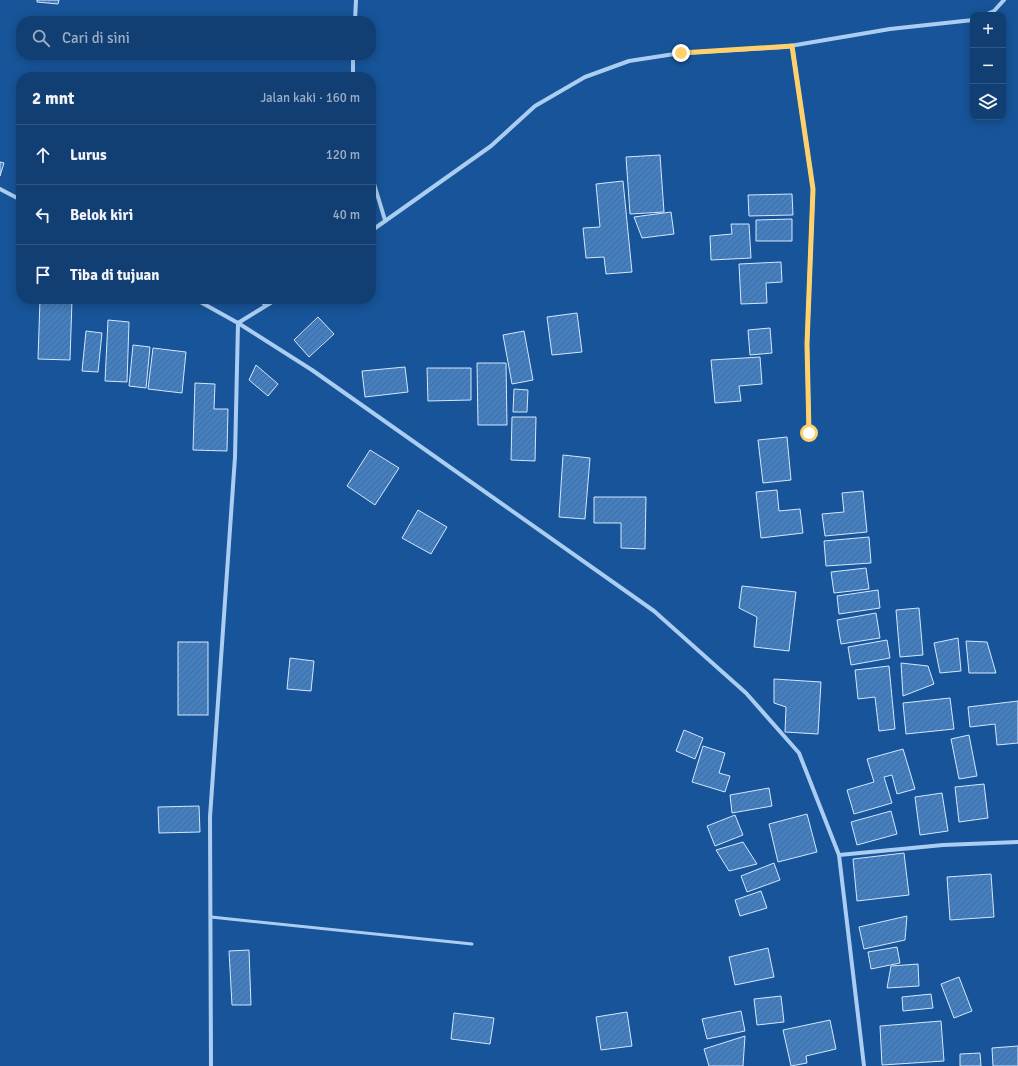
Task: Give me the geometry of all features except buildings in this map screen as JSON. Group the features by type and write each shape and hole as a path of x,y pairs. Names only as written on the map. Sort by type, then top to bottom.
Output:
{"street":[{"path":"355,16 356,0"},
{"path":"992,12 1004,0"},
{"path":"376,227 491,146 535,106 585,77 629,62 673,54 792,46 890,30 970,20"},
{"path":"792,46 813,189 807,344 809,433"},
{"path":"353,60 353,72"},
{"path":"0,189 16,197"},
{"path":"376,190 385,220"},
{"path":"204,304 238,323 319,375 660,616 746,693 799,753 839,855 864,1066"},
{"path":"238,323 268,304"},
{"path":"211,1066 210,817 235,457 238,323"},
{"path":"839,855 943,846 1018,842"}],"lane":[{"path":"211,917 472,944"}],"route":[{"path":"681,53 792,46 813,189 807,344 809,433"}]}
